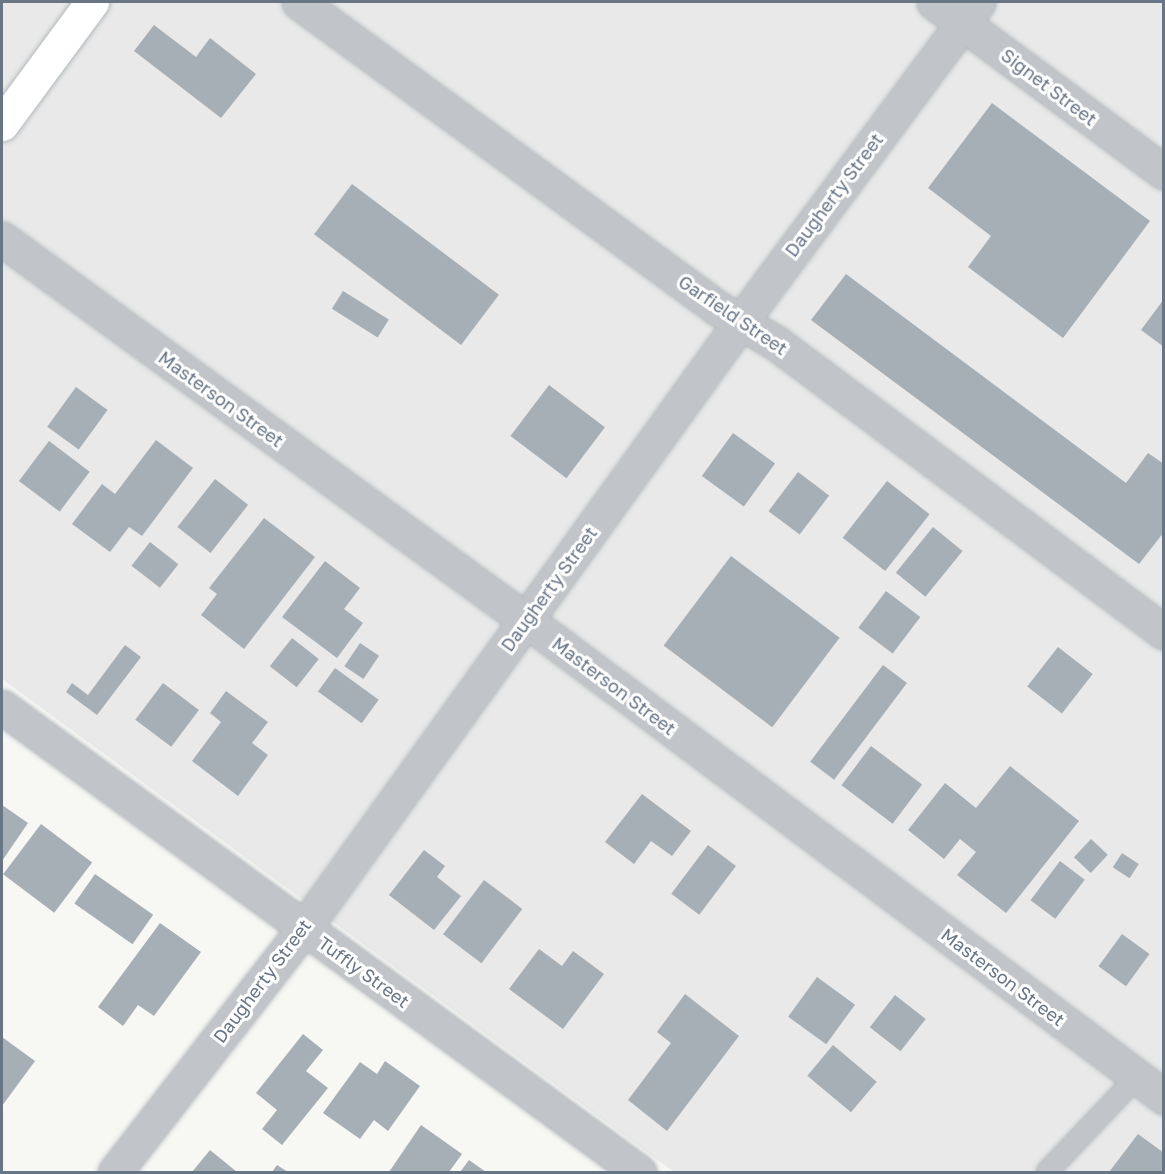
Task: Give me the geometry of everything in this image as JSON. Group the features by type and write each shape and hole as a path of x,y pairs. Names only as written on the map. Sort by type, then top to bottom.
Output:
{"main road":[{"path":"2,124 92,2"}],"street":[{"name":"Garfield Street","path":"299,2 716,307 742,320 1164,632"},
{"name":"Signet Street","path":"934,2 970,12 1164,172"},
{"name":"Daugherty Street","path":"115,1173 304,928 742,320 970,12"},
{"name":"Masterson Street","path":"2,239 526,621 1164,1097"},
{"name":"Tuffly Street","path":"2,707 639,1173"}],"lane":[{"path":"1047,1173 1137,1077"}],"shaded area":[{"path":"2,2 1163,2 1163,1172 674,1172 2,679"}],"building":[{"path":"154,25 196,57 210,38 256,74 221,118 134,51"},
{"path":"992,103 1150,221 1063,338 968,267 991,236 928,188"},
{"path":"352,184 499,295 461,345 314,234"},
{"path":"846,274 1126,483 1148,453 1164,464 1164,532 1139,564 811,320"},
{"path":"343,291 389,320 378,337 332,309"},
{"path":"1164,299 1164,347 1141,330"},
{"path":"549,385 605,427 566,478 510,436"},
{"path":"76,387 108,410 79,450 47,427"},
{"path":"733,433 775,464 744,506 702,476"},
{"path":"156,440 193,468 142,536 129,527 110,552 72,524 102,484 115,494"},
{"path":"49,441 90,472 60,512 19,481"},
{"path":"798,472 829,495 800,535 769,511"},
{"path":"215,479 248,505 211,553 177,527"},
{"path":"887,481 930,514 885,571 843,538"},
{"path":"264,518 315,557 244,649 201,615 217,594 209,588"},
{"path":"933,527 963,551 925,597 896,573"},
{"path":"150,542 178,564 160,588 132,566"},
{"path":"731,556 840,638 772,727 664,645"},
{"path":"325,561 360,588 344,609 363,623 337,658 282,617"},
{"path":"886,591 920,617 893,654 858,628"},
{"path":"292,638 319,659 297,687 270,666"},
{"path":"360,643 379,656 363,679 344,666"},
{"path":"125,645 141,657 97,715 66,692 72,683 88,695"},
{"path":"1058,647 1093,674 1062,713 1027,686"},
{"path":"883,665 907,683 834,780 810,762"},
{"path":"335,668 379,700 362,723 318,691"},
{"path":"163,683 199,710 171,747 135,720"},
{"path":"226,691 268,722 252,743 268,755 238,796 192,761 221,722 210,713"},
{"path":"871,746 922,785 893,824 842,785"},
{"path":"1010,766 1079,821 1006,913 957,875 976,852 960,839 944,859 908,830 945,783 976,808"},
{"path":"642,794 691,831 672,856 651,841 634,864 605,842"},
{"path":"2,805 28,823 2,861"},
{"path":"41,824 92,863 54,913 3,874"},
{"path":"1091,839 1108,855 1091,873 1074,857"},
{"path":"708,845 736,866 699,915 671,894"},
{"path":"424,850 445,866 437,877 461,896 434,930 389,895"},
{"path":"1122,853 1139,864 1130,878 1113,867"},
{"path":"1060,861 1085,880 1055,919 1031,900"},
{"path":"95,874 153,915 133,944 74,903"},
{"path":"484,880 522,909 481,963 443,934"},
{"path":"160,923 201,952 154,1016 138,1005 123,1026 98,1007"},
{"path":"1122,934 1150,954 1126,986 1098,966"},
{"path":"539,949 562,966 573,951 604,974 563,1029 509,989"},
{"path":"817,977 855,1005 826,1044 788,1017"},
{"path":"685,994 739,1036 667,1131 628,1100 671,1043 657,1032"},
{"path":"895,995 926,1019 900,1051 870,1027"},
{"path":"303,1034 323,1050 306,1071 328,1088 282,1145 262,1129 277,1110 256,1093"},
{"path":"2,1037 35,1061 2,1106"},
{"path":"833,1045 877,1082 851,1112 807,1076"},
{"path":"385,1061 420,1086 388,1131 374,1120 360,1139 323,1113 360,1062 377,1074"},
{"path":"421,1125 462,1154 449,1172 389,1172"},
{"path":"1138,1134 1164,1153 1164,1172 1109,1172"},
{"path":"210,1150 237,1172 192,1172"},
{"path":"469,1160 486,1172 460,1172"},
{"path":"277,1165 288,1172 272,1172"}]}
